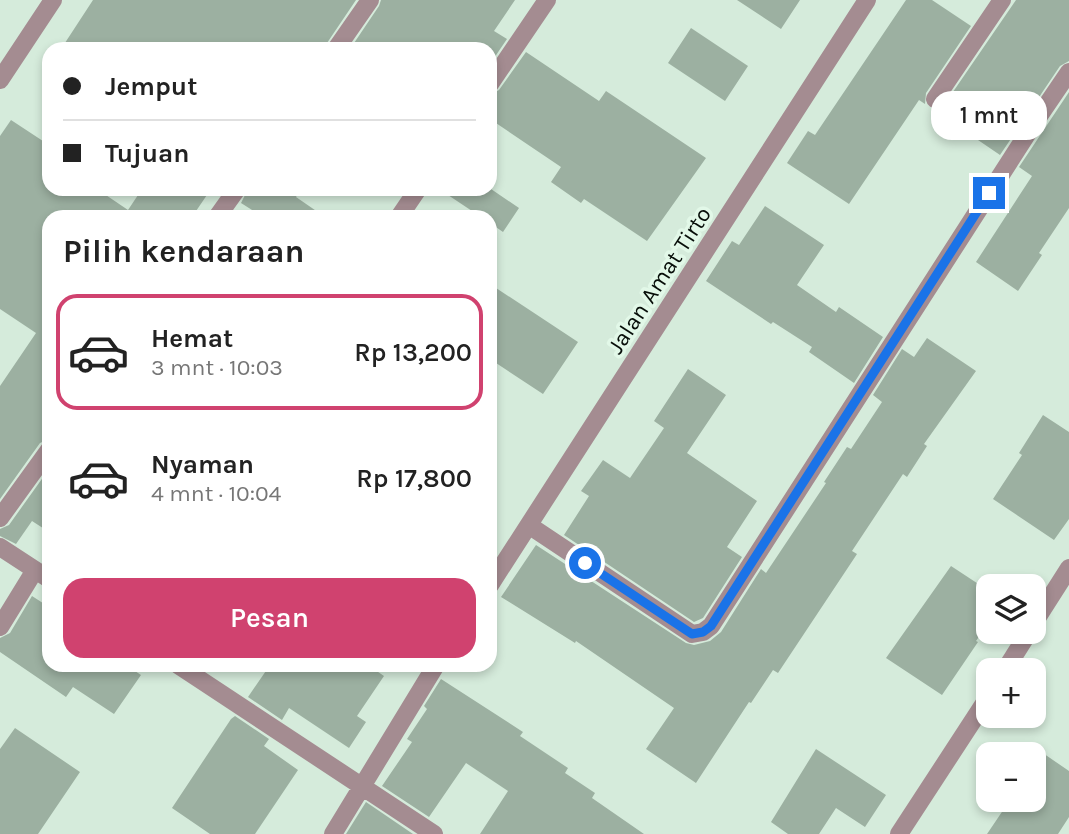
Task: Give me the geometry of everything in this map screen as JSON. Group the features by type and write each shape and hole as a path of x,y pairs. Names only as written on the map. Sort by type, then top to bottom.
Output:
{"street":[{"path":"0,80 53,0"},
{"path":"341,42 370,0"},
{"path":"497,73 547,0"},
{"name":"Jalan Amat Tirto","path":"497,575 867,0"},
{"path":"935,99 1002,0"},
{"path":"530,526 692,634 703,632 711,626 1032,125 1069,72"},
{"path":"0,518 42,460"},
{"path":"0,547 42,575 0,627"},
{"path":"1046,604 1069,568"},
{"path":"189,672 434,834"},
{"path":"333,834 432,672"},
{"path":"899,834 976,716"}],"building":[{"path":"93,0 356,0 328,42 66,42"},
{"path":"381,0 515,0 494,31 507,39 497,54 497,42 355,42"},
{"path":"737,0 800,0 781,29"},
{"path":"906,0 932,0 971,26 926,93 925,104 919,100 849,204 787,163 808,131 815,135"},
{"path":"1016,0 1069,0 1069,61 1060,66 1000,155 934,110 944,105"},
{"path":"691,28 748,66 725,101 668,63"},
{"path":"526,52 599,101 606,91 706,158 647,241 584,199 581,203 551,182 561,167 497,124 499,90"},
{"path":"1069,92 1069,208 1018,291 976,262 1032,176 1019,167"},
{"path":"11,120 42,140 42,196 107,196 128,210 42,210 42,442 0,499 0,386 36,333 0,309 0,136"},
{"path":"497,193 519,208 503,232 497,228 497,210 470,210 450,196 497,196"},
{"path":"137,196 206,196 197,210 128,210"},
{"path":"244,196 297,196 315,210 252,210 241,203"},
{"path":"765,206 824,245 797,285 836,312 839,307 883,337 854,383 809,352 812,347 773,322 771,324 706,281 732,241 739,245"},
{"path":"497,289 578,342 543,394 497,364"},
{"path":"927,338 976,371 924,444 927,446 907,477 903,474 852,551 857,554 778,673 773,670 751,703 749,702 696,783 646,749 674,708 576,641 575,643 501,597 536,545 686,643 694,645 710,641 721,632 761,569 766,573 847,447 851,449 882,402 873,395 902,349 914,357"},
{"path":"688,369 726,395 687,453 757,501 727,547 742,557 703,618 694,622 564,535 589,496 581,491 603,460 630,478 664,428 654,421"},
{"path":"1043,415 1069,432 1069,519 1054,540 993,499 1022,455 1019,453"},
{"path":"42,479 42,527 32,521 16,544 0,536 0,529 9,525"},
{"path":"951,566 976,582 977,644 942,695 886,658"},
{"path":"32,596 42,602 42,672 136,672 141,675 114,714 73,687 66,697 0,652 0,638 10,633"},
{"path":"265,672 378,672 384,676 357,716 366,722 349,748 289,708 282,720 248,697"},
{"path":"441,679 523,732 520,736 568,768 565,773 595,793 592,798 644,834 480,834 508,791 466,763 429,817 382,786 412,742 407,739 427,709 424,706"},
{"path":"235,716 269,739 264,746 298,770 255,834 210,834 172,808"},
{"path":"15,728 80,772 38,834 0,834 0,749"},
{"path":"816,749 886,795 865,827 836,808 819,834 788,834 771,822"},
{"path":"1046,755 1069,771 1069,817 1058,834 987,834 1002,812 1046,812"},
{"path":"366,802 413,834 346,834"}],"route":[{"path":"585,563 692,634 703,632 711,626 989,193"}]}
